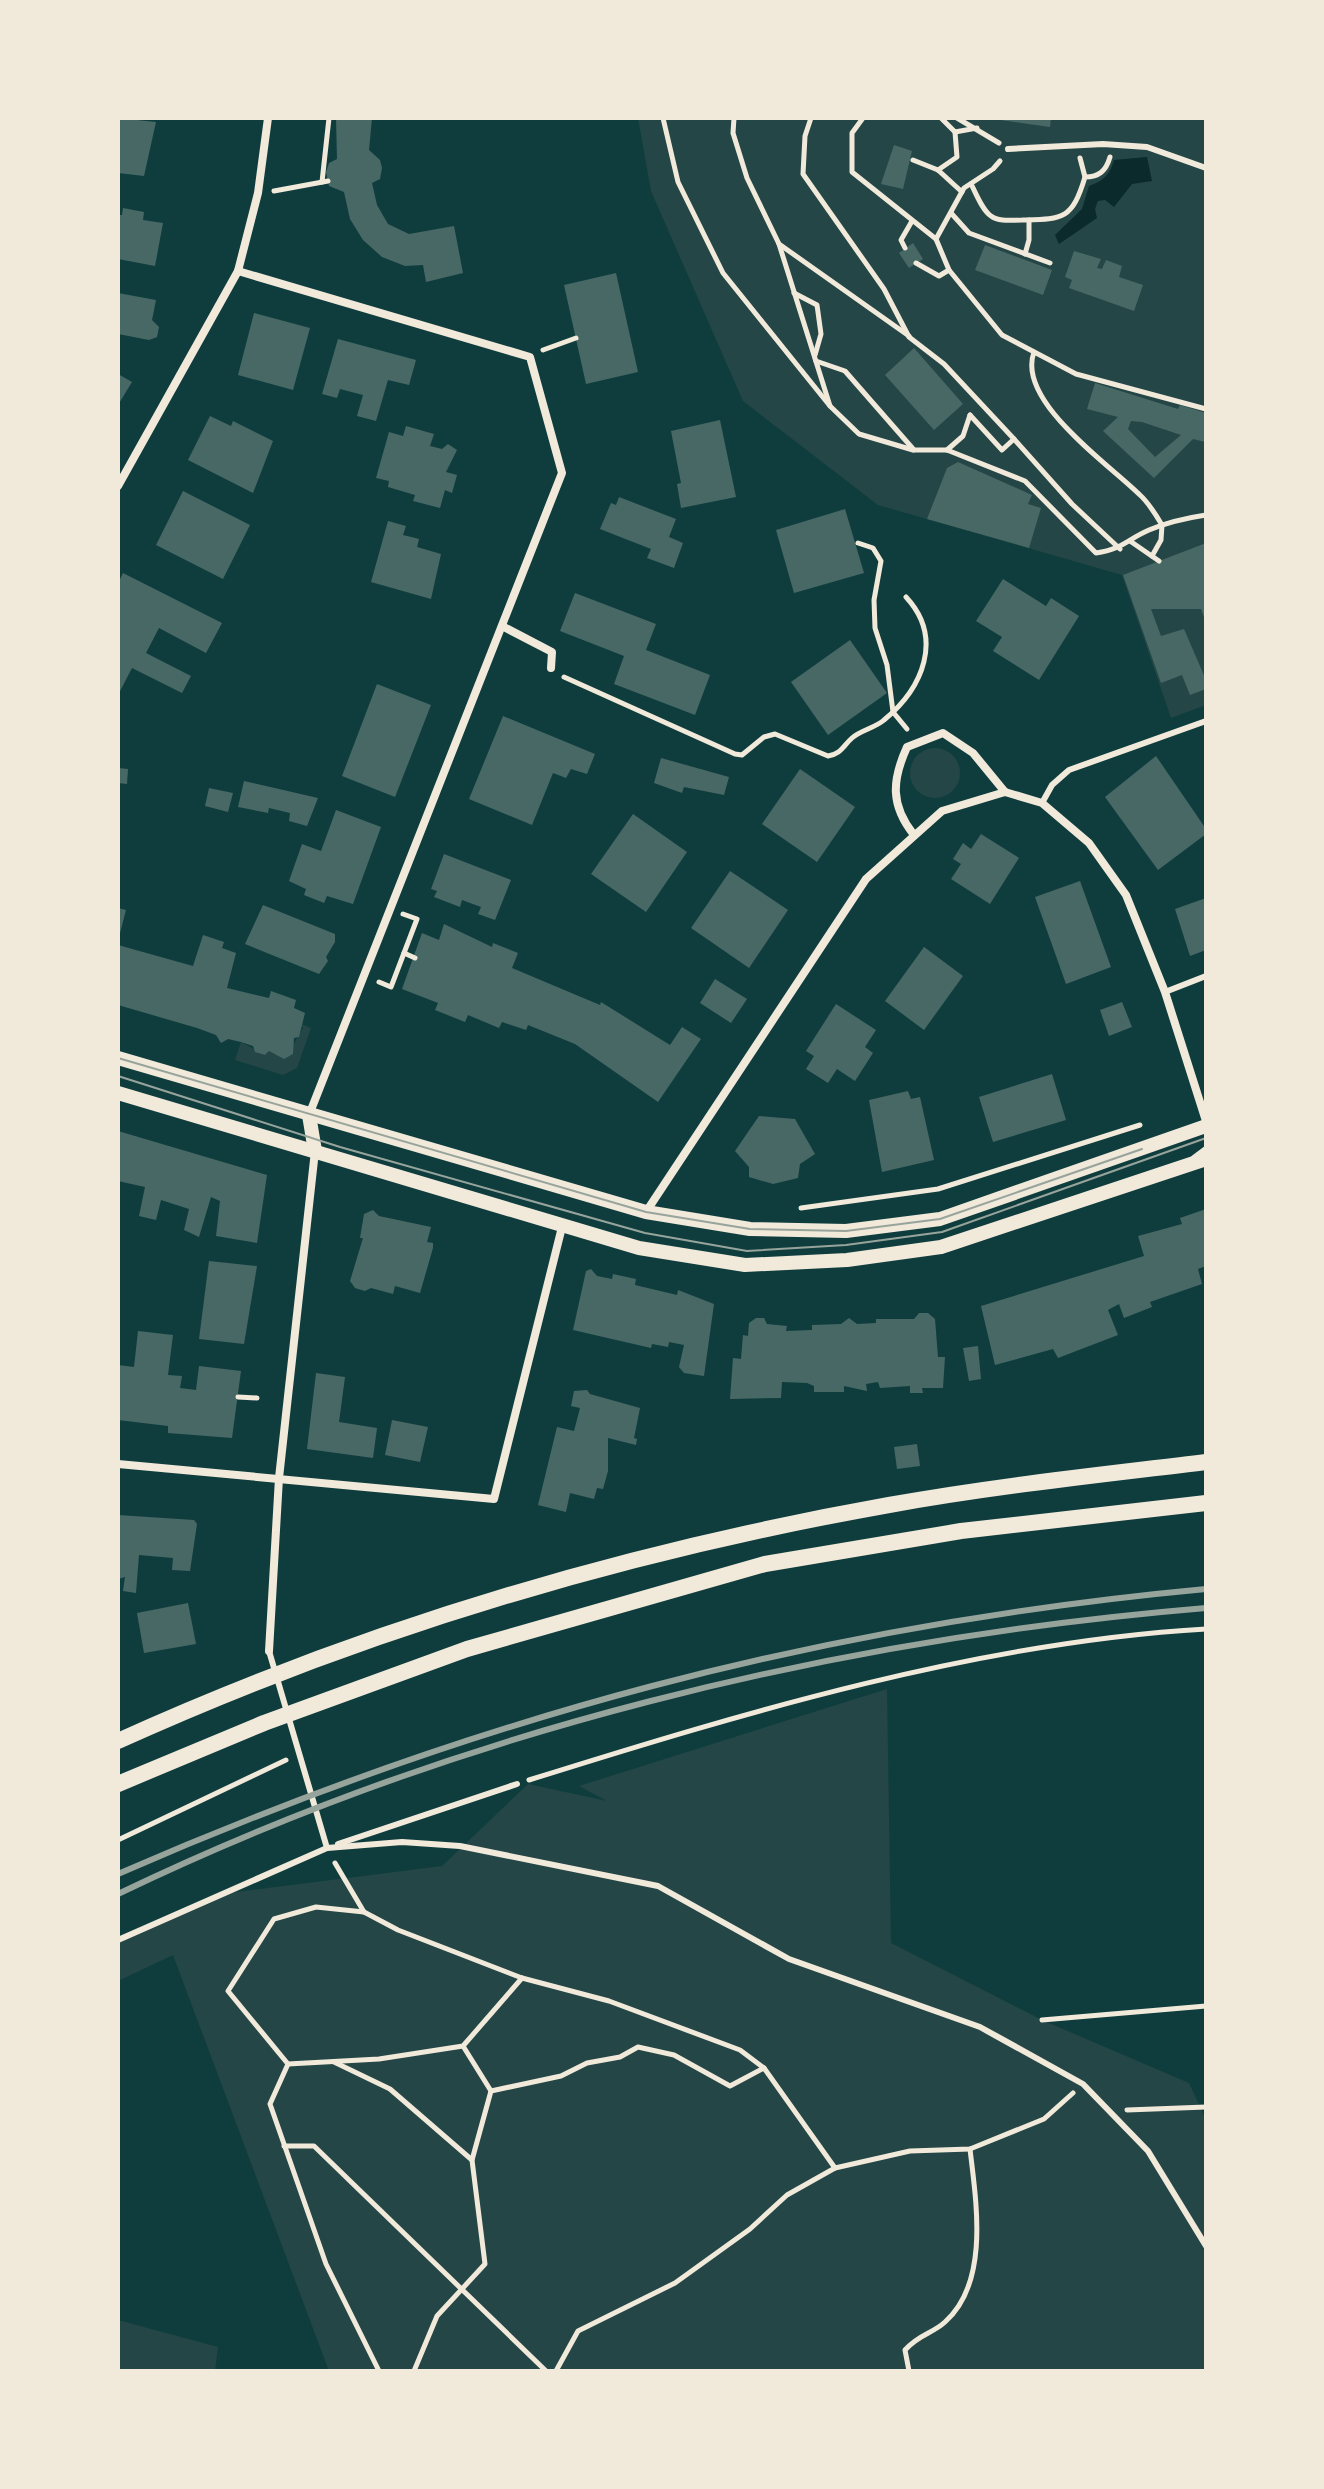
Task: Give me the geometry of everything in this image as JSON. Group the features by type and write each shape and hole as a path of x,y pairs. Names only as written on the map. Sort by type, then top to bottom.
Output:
{"main road":[{"path":"118,1741 253,1684 427,1619 667,1553 887,1505 1023,1483 1206,1462"},
{"path":"118,1784 264,1723 467,1649 765,1564 961,1531 1206,1503"}],"street":[{"path":"118,486 238,271 258,193 268,118"},
{"path":"238,271 530,357 562,473 309,1115 315,1151 279,1478 269,1651"},
{"path":"502,626 552,652 551,668"},
{"path":"914,835 901,818 894,775 907,747 943,733 973,753 1005,792"},
{"path":"118,1058 646,1212 703,1224 846,1231 940,1219 1206,1123 1165,992 1126,895 1089,843 1042,803 1005,792 942,811 866,879 646,1212"},
{"path":"118,1093 562,1227 639,1248 745,1265 847,1260 941,1247 1206,1159"},
{"path":"118,1464 494,1499 562,1227"}],"lane":[{"path":"1008,149 1112,144 1147,147 1206,168"},
{"path":"1042,803 1052,785 1069,770 1206,721"},
{"path":"1165,992 1206,976"},
{"path":"1181,1167 1206,1149"},
{"path":"269,1651 327,1848"},
{"path":"118,1940 327,1848 517,1784"},
{"path":"327,1848 402,1842 460,1846 658,1886 789,1959 980,2027 1083,2084 1148,2151 1206,2246"}],"path":[{"path":"258,193 325,181 329,118"},
{"path":"663,118 678,182 723,273 830,406 859,434 914,450 947,450 1025,481 1096,553 1120,549 1162,525 1206,515"},
{"path":"734,118 733,133 747,178 779,244 830,406"},
{"path":"811,118 805,136 803,174 884,289 909,337"},
{"path":"863,118 852,133 852,172 936,239 949,270 1002,335 1076,374 1206,409"},
{"path":"938,170 957,157 955,132 941,118"},
{"path":"936,239 962,192 993,169 1008,149 957,118"},
{"path":"955,132 978,128"},
{"path":"971,184 989,215 1001,220 1051,221 1065,216 1077,203 1085,177 1099,175 1106,169 1112,144"},
{"path":"913,160 938,170 962,192"},
{"path":"951,213 969,233 1050,263"},
{"path":"1025,254 1029,220"},
{"path":"905,248 901,240 912,221"},
{"path":"779,244 944,364 1072,504 1120,549"},
{"path":"916,263 939,276 949,270"},
{"path":"794,293 817,305 821,334 815,359"},
{"path":"560,342 576,338"},
{"path":"1034,352 1031,380 1062,423 1144,497 1162,525 1161,540 1152,556"},
{"path":"815,359 845,371 914,450"},
{"path":"947,450 963,436 970,415 1002,450 1014,439"},
{"path":"1021,490 1025,481"},
{"path":"1130,541 1159,561"},
{"path":"858,543 873,548 881,561 874,600 875,628 887,665 893,712 918,742"},
{"path":"551,668 549,671 735,754 747,752 764,737 775,734 828,756 837,755 853,737 893,712 914,681 929,641 920,616 906,597"},
{"path":"364,977 391,987 413,928"},
{"path":"404,953 415,958"},
{"path":"800,1208 938,1189 1147,1123"},
{"path":"238,1397 257,1398"},
{"path":"517,1784 647,1743 982,1657 1128,1634 1206,1629"},
{"path":"118,1840 298,1754"},
{"path":"327,1848 364,1912"},
{"path":"288,2064 228,1991 274,1919 316,1907 364,1912 398,1930 522,1978 609,2001 740,2050 764,2068 835,2168"},
{"path":"288,2064 379,2059 463,2046 522,1978"},
{"path":"1042,2020 1206,2006"},
{"path":"414,2371 437,2316 485,2264 472,2160 491,2091 463,2046"},
{"path":"491,2091 561,2076 587,2063 620,2057 638,2047 674,2055 730,2086 764,2068"},
{"path":"333,2061 390,2089 472,2160"},
{"path":"288,2064 270,2104 326,2264 379,2371"},
{"path":"556,2371 578,2331 675,2283 750,2229 787,2195 835,2168 910,2151 970,2149 1044,2119 1083,2084"},
{"path":"1108,2111 1206,2107"},
{"path":"284,2146 314,2146 546,2371"},
{"path":"909,2371 905,2350 916,2337 945,2323 967,2291 979,2227 970,2149"}],"shaded area":[{"path":"638,118 1206,118 1206,705 1171,718 1122,575 878,505 743,401 651,191"},
{"path":"1147,157 1152,181 1132,184 1114,207 1105,200 1098,201 1095,209 1097,218 1059,244 1055,235 1082,209 1089,186 1105,177 1114,160"},
{"path":"935,748 953,755 960,773 953,791 935,798 917,791 910,773 917,755"},
{"path":"301,1024 311,1028 297,1068 283,1075 235,1060 241,1042 265,1055 269,1051 284,1058 293,1054 291,1049 303,1028"},
{"path":"887,1689 891,1943 1042,2020 1189,2083 1206,2120 1206,2371 329,2371 173,1955 118,1981 118,1942 228,1893 442,1866 528,1784 607,1801 579,1786"},
{"path":"118,2320 218,2347 215,2371 118,2371"}],"building":[{"path":"118,118 156,122 144,176 118,173"},
{"path":"336,118 372,118 369,150 380,160 382,168 380,179 372,183 377,205 388,224 409,234 454,226 463,273 426,282 423,265 405,266 382,257 363,240 350,219 344,192 329,186 326,172 329,163 337,159"},
{"path":"1000,118 1051,118 1050,127"},
{"path":"894,145 912,151 903,189 881,184"},
{"path":"123,208 144,212 143,220 163,223 155,266 118,259 118,215 122,215"},
{"path":"913,243 923,259 909,268 899,253"},
{"path":"985,245 1052,270 1043,295 975,270"},
{"path":"1074,251 1101,259 1097,268 1102,269 1106,260 1122,266 1119,277 1143,285 1134,311 1069,288 1072,280 1065,277"},
{"path":"616,273 638,372 586,384 564,285"},
{"path":"118,293 156,300 152,320 159,327 157,337 149,340 118,334"},
{"path":"254,313 310,328 293,390 238,375"},
{"path":"338,339 416,360 409,385 388,380 376,421 357,416 363,395 340,389 337,398 322,394"},
{"path":"914,348 963,404 934,430 885,375"},
{"path":"118,374 132,382 118,405"},
{"path":"1095,383 1178,409 1180,405 1206,413 1205,442 1193,439 1154,478 1103,431 1118,417 1087,409","holes":["1131,421 1181,435 1155,457 1128,429"]},
{"path":"210,416 231,426 233,421 273,441 253,493 188,460"},
{"path":"720,420 736,497 681,508 677,484 681,483 671,431"},
{"path":"406,426 434,434 430,446 442,449 448,444 457,450 446,472 457,475 452,493 445,490 440,508 413,501 415,495 388,487 389,481 376,478 389,432 403,436"},
{"path":"958,462 1032,495 1028,504 1041,508 1029,548 927,519 947,468"},
{"path":"183,491 250,525 223,579 156,545"},
{"path":"619,497 676,519 669,537 683,543 674,568 647,558 651,549 600,529 611,503 616,505"},
{"path":"845,509 864,573 794,593 776,530"},
{"path":"388,521 406,526 403,535 419,539 417,547 441,554 431,599 371,582"},
{"path":"1206,543 1206,623 1201,609 1151,609 1161,636 1184,629 1206,680 1206,689 1190,695 1182,675 1161,683 1123,575"},
{"path":"123,573 222,623 206,653 159,628 146,653 191,676 182,693 132,668 118,695 118,583"},
{"path":"1003,579 1046,606 1051,598 1079,616 1039,680 993,651 1002,637 976,621"},
{"path":"575,593 656,624 646,650 710,675 695,715 614,684 624,656 560,631"},
{"path":"850,640 887,693 828,735 791,682"},
{"path":"377,684 431,705 395,797 342,776"},
{"path":"503,716 595,754 587,774 571,769 566,778 553,773 532,825 469,799"},
{"path":"1156,756 1206,829 1206,834 1158,870 1105,797"},
{"path":"661,758 729,777 724,795 684,787 682,793 654,783"},
{"path":"118,768 128,769 127,784 118,783"},
{"path":"800,769 855,807 817,862 762,824"},
{"path":"244,781 318,798 307,826 289,821 290,813 269,808 268,813 238,807"},
{"path":"209,788 233,793 228,812 205,806"},
{"path":"336,810 381,827 353,904 327,896 324,903 304,895 306,889 289,881 302,844 321,851"},
{"path":"633,814 687,852 646,912 591,874"},
{"path":"981,834 1019,858 990,904 951,879 961,864 953,859 963,843 971,849"},
{"path":"444,854 511,880 495,920 478,914 481,907 462,900 460,907 434,897 437,891 431,889"},
{"path":"730,871 788,910 749,968 691,928"},
{"path":"1080,881 1111,967 1066,984 1035,897"},
{"path":"1206,898 1206,950 1190,956 1175,909"},
{"path":"263,905 335,934 335,942 326,957 328,961 319,974 245,944"},
{"path":"118,908 126,910 119,937 118,937"},
{"path":"444,924 492,947 493,943 518,953 512,968 600,1005 601,1002 670,1045 682,1027 701,1039 658,1102 575,1044 528,1025 526,1030 502,1022 499,1028 468,1015 465,1022 435,1010 438,1003 402,989 422,933 439,940"},
{"path":"203,935 224,942 222,948 236,953 227,988 269,998 271,991 296,1000 294,1008 305,1013 299,1037 294,1038 293,1054 284,1059 269,1051 265,1055 255,1052 253,1046 241,1042 228,1039 221,1043 216,1035 118,1005 118,945 193,966"},
{"path":"924,947 963,976 924,1030 885,1001"},
{"path":"715,979 747,999 731,1023 700,1003"},
{"path":"1122,1002 1132,1027 1109,1036 1100,1010"},
{"path":"836,1004 876,1030 865,1047 873,1053 855,1081 837,1069 828,1083 806,1069 814,1056 806,1051"},
{"path":"1052,1074 1066,1120 993,1142 979,1097"},
{"path":"908,1091 911,1099 920,1097 934,1160 882,1172 869,1100"},
{"path":"759,1116 795,1119 815,1154 800,1164 798,1178 773,1184 749,1177 749,1167 735,1151"},
{"path":"118,1131 267,1175 257,1243 216,1236 220,1201 211,1197 199,1237 184,1230 189,1209 161,1200 156,1220 139,1216 145,1187 118,1181"},
{"path":"1206,1209 1206,1266 1198,1269 1202,1284 1150,1302 1152,1307 1124,1318 1119,1304 1108,1310 1118,1335 1058,1358 1053,1349 995,1365 981,1306 1144,1256 1138,1236 1182,1224 1180,1218"},
{"path":"373,1210 379,1216 431,1227 427,1242 433,1243 433,1248 420,1293 395,1286 393,1294 371,1288 365,1291 355,1288 350,1281 363,1238 360,1238 364,1214"},
{"path":"209,1261 257,1266 244,1344 199,1339"},
{"path":"591,1269 597,1276 612,1279 613,1274 636,1279 635,1285 677,1295 678,1290 714,1304 704,1376 684,1373 679,1367 684,1345 669,1342 668,1347 652,1344 651,1348 573,1330 586,1271"},
{"path":"919,1313 928,1313 935,1319 938,1357 945,1357 943,1388 922,1388 923,1393 910,1393 910,1386 880,1388 878,1382 866,1384 867,1391 844,1386 844,1392 814,1392 814,1386 807,1383 782,1382 781,1398 730,1399 733,1358 741,1359 743,1335 748,1336 749,1323 756,1318 764,1318 767,1324 787,1326 786,1331 812,1330 812,1325 841,1324 849,1318 857,1324 876,1323 876,1319 914,1319"},
{"path":"138,1331 173,1335 168,1375 182,1376 180,1388 196,1390 199,1366 241,1371 232,1438 168,1433 168,1426 118,1420 118,1365 134,1367"},
{"path":"978,1346 981,1379 969,1381 963,1348"},
{"path":"316,1373 345,1377 339,1422 377,1428 373,1458 307,1449"},
{"path":"587,1390 590,1394 640,1408 634,1438 637,1439 636,1445 608,1438 608,1471 603,1489 597,1488 594,1499 570,1493 566,1512 538,1505 557,1427 574,1431 580,1408 571,1406 574,1391"},
{"path":"392,1420 428,1427 420,1462 385,1455"},
{"path":"917,1444 920,1466 897,1469 894,1447"},
{"path":"118,1515 194,1520 197,1524 190,1571 172,1570 173,1558 139,1555 136,1593 123,1591 125,1577 118,1579"},
{"path":"188,1603 196,1644 144,1653 137,1613"}],"tram line":[{"path":"118,1058 646,1212 750,1229 846,1231 940,1219 1142,1149"},
{"path":"118,1076 340,1147 645,1233 747,1251 846,1245 942,1232 1206,1138"}],"railway":[{"path":"118,1874 251,1818 384,1769 650,1686 785,1654 923,1627 1062,1605 1206,1589"},
{"path":"118,1894 246,1836 378,1785 512,1740 649,1702 787,1669 926,1643 1066,1623 1206,1608"}]}
